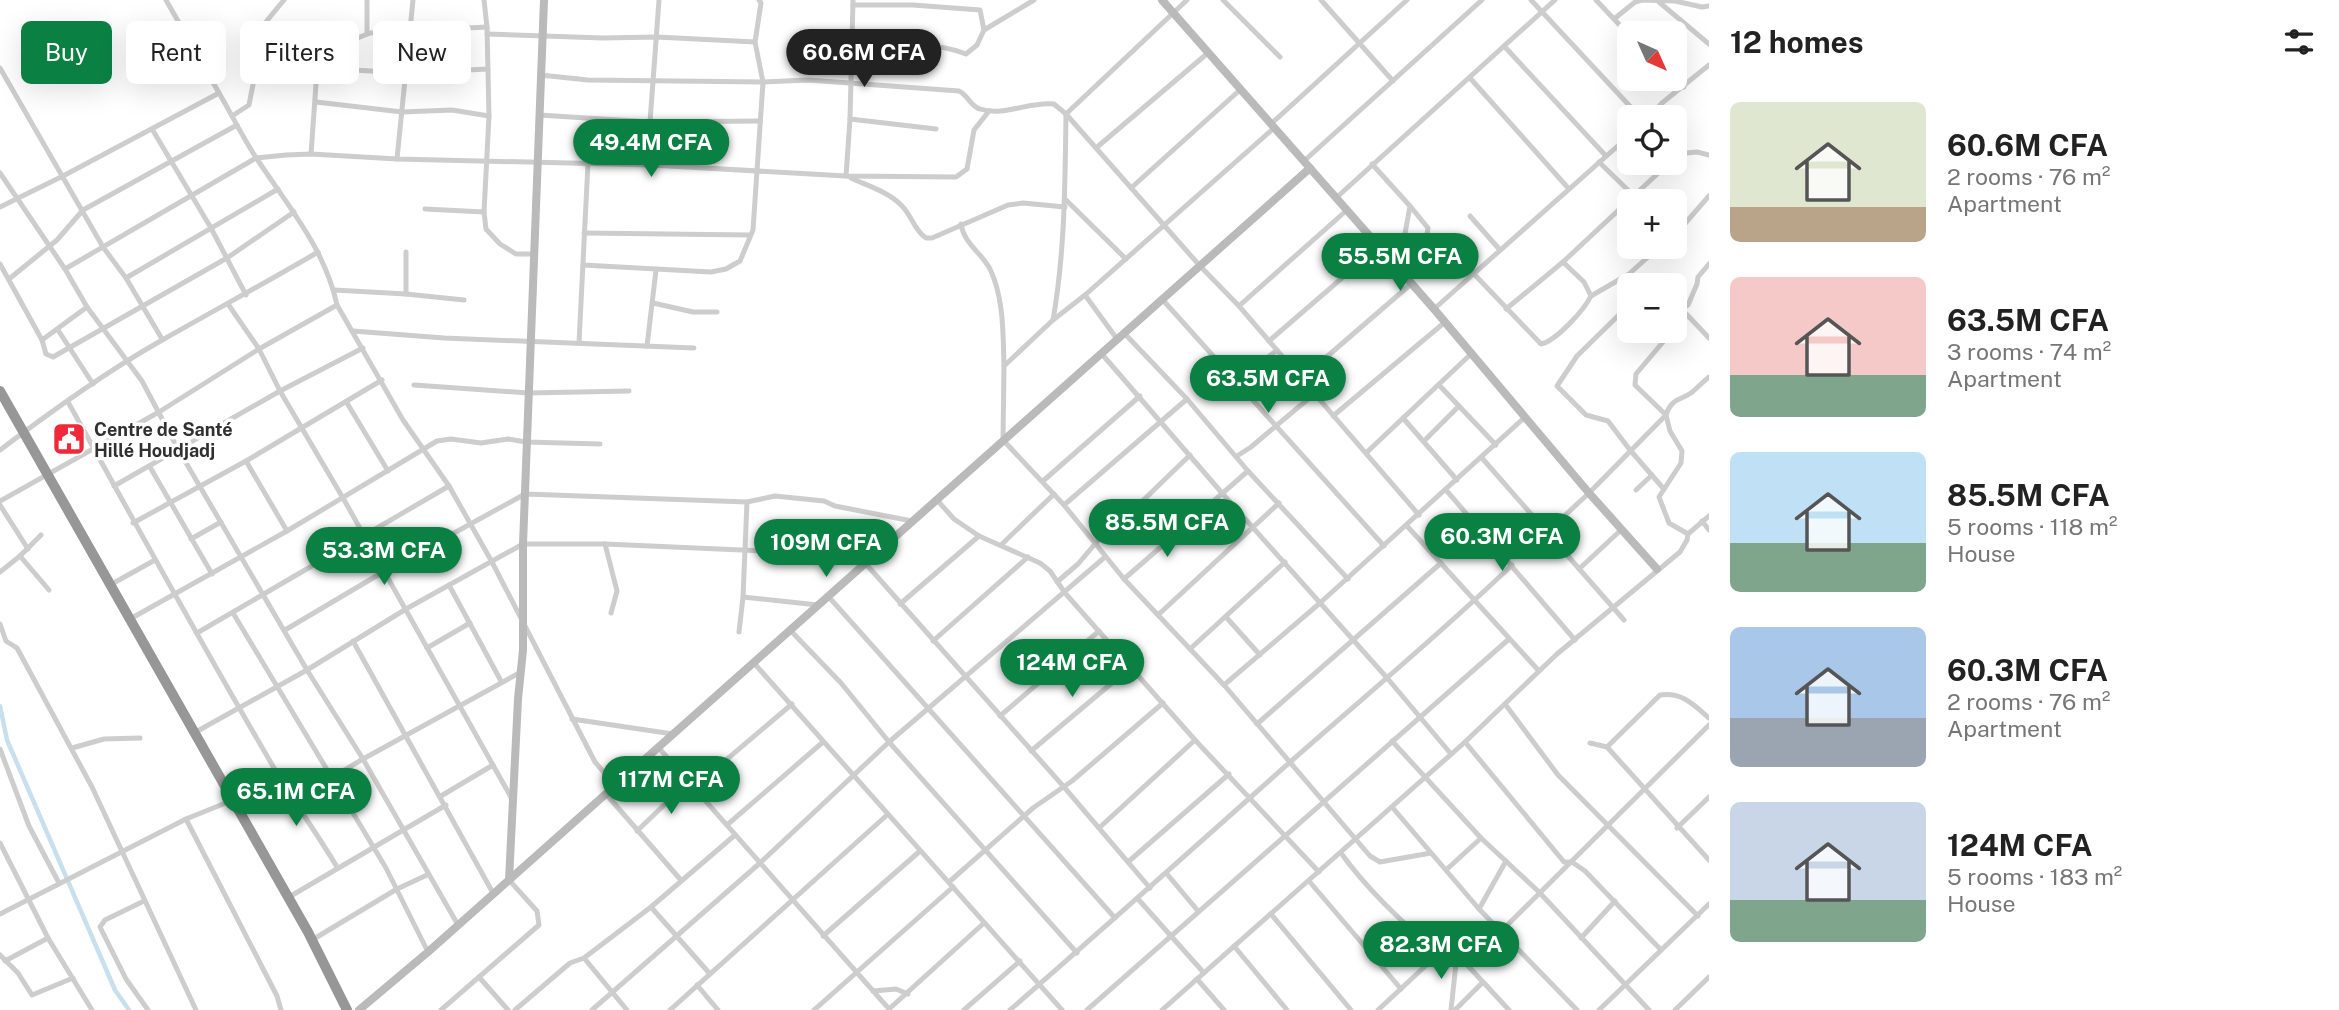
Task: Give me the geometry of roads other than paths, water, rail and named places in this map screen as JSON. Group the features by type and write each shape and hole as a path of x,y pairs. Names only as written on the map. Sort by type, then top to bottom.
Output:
{"highway":[{"path":"0,391 289,897 347,1010"}],"street":[{"path":"166,0 256,158 295,212 318,252 334,290 337,305 422,450 449,486 492,562 595,762 615,785"},
{"path":"232,116 249,105 265,23 284,0"},
{"path":"367,34 368,0"},
{"path":"410,21 413,0"},
{"path":"484,0 489,116 484,212 486,229 500,244 516,254 533,254"},
{"path":"441,1010 539,925 537,911 509,880 523,624 524,494 544,0"},
{"path":"651,166 650,122 659,0"},
{"path":"583,264 711,272 726,269 740,261 753,230 763,82 755,42 760,0"},
{"path":"980,0 984,30"},
{"path":"852,46 923,45 940,49 951,48 966,54 977,45 984,30 1034,0"},
{"path":"1162,0 1445,321 1589,493 1657,569"},
{"path":"1053,320 1059,287 1065,207 1066,114 1187,0"},
{"path":"1223,0 1280,57"},
{"path":"1321,0 1393,81"},
{"path":"1328,8 1335,0"},
{"path":"1004,366 1053,320 1164,225 1407,0"},
{"path":"359,1010 494,894 1200,266 1393,81 1482,0"},
{"path":"1531,0 1629,105"},
{"path":"1336,198 1555,0"},
{"path":"1596,0 1617,22"},
{"path":"1614,19 1637,1 1675,1 1687,6 1709,6"},
{"path":"1660,1 1709,44"},
{"path":"847,176 853,2 980,10"},
{"path":"471,30 543,36 657,37 755,42"},
{"path":"359,37 373,34"},
{"path":"1504,46 1606,156"},
{"path":"1096,148 1209,52"},
{"path":"1687,84 1709,65"},
{"path":"311,154 317,70 322,67 373,71"},
{"path":"0,68 103,247 126,278 162,339"},
{"path":"471,70 488,69"},
{"path":"540,75 588,80 850,82 959,91 976,108 989,111 1051,103 1066,114 1200,266 1239,306 1419,515"},
{"path":"1470,78 1569,189"},
{"path":"397,159 404,84"},
{"path":"1131,188 1241,89"},
{"path":"1660,105 1678,91"},
{"path":"0,207 219,93"},
{"path":"316,102 402,112 443,109 489,116"},
{"path":"65,269 256,158 311,154 397,159 588,163 847,176 961,175 969,165 974,130 989,111"},
{"path":"539,115 650,122 760,121"},
{"path":"850,119 936,129"},
{"path":"9,279 49,247 83,210 237,125"},
{"path":"152,129 246,295"},
{"path":"1434,309 1617,146"},
{"path":"1687,154 1697,152 1709,155"},
{"path":"1599,162 1627,189"},
{"path":"579,343 588,163"},
{"path":"1372,164 1428,228 1427,235 1435,245 1450,249 1541,344 1548,343 1568,324 1591,296 1629,274 1646,259"},
{"path":"0,173 65,269 87,307 129,360 178,449 307,670 363,759 458,925"},
{"path":"1642,189 1657,175"},
{"path":"847,176 899,202 926,238 1008,205 1023,203 1065,207"},
{"path":"126,278 278,189"},
{"path":"1687,221 1709,196"},
{"path":"1065,199 1126,259"},
{"path":"1390,261 1402,250 1410,206"},
{"path":"425,209 484,212"},
{"path":"1239,306 1347,210"},
{"path":"0,264 49,356 53,357 227,258 295,212"},
{"path":"1506,309 1563,262 1617,212"},
{"path":"1470,216 1500,250"},
{"path":"961,224 963,235 989,268 999,297 1004,366 1003,440 1064,505 1124,579 1224,685 1370,856 1380,862 1431,853"},
{"path":"584,233 750,235"},
{"path":"1269,341 1378,247"},
{"path":"0,450 162,339 246,295 318,252"},
{"path":"406,252 406,294"},
{"path":"1563,262 1584,282 1591,296"},
{"path":"1687,304 1693,298 1698,277 1709,264"},
{"path":"647,346 656,270"},
{"path":"1301,379 1411,284"},
{"path":"334,290 464,300"},
{"path":"1085,295 1120,336 1187,399 1248,471 1348,579"},
{"path":"1162,299 1384,546"},
{"path":"653,303 692,312 717,312"},
{"path":"228,304 259,349 280,391 365,535 383,572 513,800"},
{"path":"28,549 0,503 337,305"},
{"path":"42,340 87,307"},
{"path":"1687,314 1709,338"},
{"path":"1617,317 1577,356 1557,386 1586,415 1608,421 1663,488"},
{"path":"1333,416 1445,321"},
{"path":"58,330 93,384"},
{"path":"353,331 530,342 694,348"},
{"path":"1662,343 1634,380 1635,385 1666,415 1670,430 1682,451 1681,463 1659,497 1669,523 1688,534"},
{"path":"114,486 280,391 363,348"},
{"path":"1236,383 1277,350"},
{"path":"1101,353 1451,754"},
{"path":"1366,453 1472,353"},
{"path":"1547,532 1666,415 1669,407 1709,377"},
{"path":"133,523 246,461 382,380"},
{"path":"414,385 528,393 629,391"},
{"path":"1439,385 1496,445"},
{"path":"1237,456 1314,394"},
{"path":"1043,481 1140,396"},
{"path":"1064,505 1187,399"},
{"path":"68,402 133,523 239,707 337,867"},
{"path":"346,403 388,471"},
{"path":"1424,441 1460,406"},
{"path":"1224,685 1348,579 1525,417"},
{"path":"1404,418 1457,480"},
{"path":"130,619 287,531 437,441 451,439 481,443 508,439 600,444"},
{"path":"1057,582 1190,455"},
{"path":"1482,458 1624,620"},
{"path":"246,461 287,531"},
{"path":"150,467 212,574"},
{"path":"1124,579 1248,471"},
{"path":"1636,490 1652,475"},
{"path":"197,634 449,486"},
{"path":"1446,490 1575,640"},
{"path":"285,630 524,494 747,502 775,496 824,501 835,506 912,521"},
{"path":"1000,545 1054,494"},
{"path":"937,500 954,519 979,536 1045,566 1065,593 1195,740 1319,872"},
{"path":"739,632 747,502"},
{"path":"1158,615 1279,503"},
{"path":"1162,1010 1465,742 1557,654 1684,546 1688,534 1709,516"},
{"path":"1702,521 1709,530"},
{"path":"191,539 221,522"},
{"path":"1406,526 1539,671"},
{"path":"1579,569 1621,530"},
{"path":"0,572 41,535"},
{"path":"900,604 979,536"},
{"path":"194,733 523,544 605,544 858,555 1150,888"},
{"path":"605,544 617,591 611,613"},
{"path":"20,556 49,590"},
{"path":"933,641 1028,557"},
{"path":"592,1010 761,863 889,742 1105,557"},
{"path":"110,584 155,560"},
{"path":"1191,649 1285,562"},
{"path":"1257,724 1441,563"},
{"path":"1010,1010 1388,679 1512,565"},
{"path":"449,585 501,681"},
{"path":"828,596 1115,918"},
{"path":"743,597 818,606"},
{"path":"233,613 397,889 428,952"},
{"path":"1226,617 1260,655"},
{"path":"427,648 470,623"},
{"path":"0,624 6,641 19,652 72,748 195,1010"},
{"path":"790,630 841,683 889,742 1077,953"},
{"path":"1000,716 1099,631"},
{"path":"1087,1010 1509,639"},
{"path":"353,641 494,894"},
{"path":"754,662 1062,1010"},
{"path":"1031,751 1131,667"},
{"path":"294,800 521,672"},
{"path":"1607,747 1660,695 1671,693 1685,697 1709,718"},
{"path":"814,1010 1023,816 1064,787 1163,703"},
{"path":"693,788 792,704"},
{"path":"1505,704 1558,775 1698,916"},
{"path":"572,719 673,734"},
{"path":"1467,965 1709,725"},
{"path":"72,748 104,739 140,738"},
{"path":"1099,828 1195,740"},
{"path":"1392,741 1481,838 1539,892 1649,1010"},
{"path":"727,825 823,742"},
{"path":"1465,742 1564,862 1572,862 1615,901 1661,950"},
{"path":"1590,743 1607,747 1709,860"},
{"path":"658,747 889,1010 984,923"},
{"path":"0,749 1,759 29,826 59,883"},
{"path":"441,796 493,765"},
{"path":"1128,862 1228,774"},
{"path":"637,831 688,782"},
{"path":"606,794 680,879"},
{"path":"1678,828 1709,797"},
{"path":"0,914 186,819 233,800"},
{"path":"289,897 446,805"},
{"path":"1392,807 1479,909 1577,1010"},
{"path":"670,1010 887,815"},
{"path":"186,819 268,978 281,1010"},
{"path":"515,1010 570,963 584,958 651,907 680,879 735,835"},
{"path":"1446,870 1481,838"},
{"path":"0,843 48,938 92,1010"},
{"path":"823,936 920,852"},
{"path":"1341,853 1379,899 1438,954"},
{"path":"1479,909 1506,861"},
{"path":"1167,874 1198,911"},
{"path":"312,940 397,889 428,875"},
{"path":"1309,881 1401,989"},
{"path":"1138,899 1204,973"},
{"path":"144,901 105,920 100,927 126,979 148,1010"},
{"path":"1581,938 1615,901"},
{"path":"1599,1010 1709,904"},
{"path":"651,907 710,974"},
{"path":"1271,914 1351,1010"},
{"path":"1436,926 1457,954 1508,1010"},
{"path":"5,961 48,938"},
{"path":"1378,1010 1449,944"},
{"path":"1234,947 1287,1010"},
{"path":"1453,1010 1457,954"},
{"path":"0,955 18,973 32,995 73,978"},
{"path":"584,958 627,1010"},
{"path":"964,1010 1020,961"},
{"path":"1675,1010 1709,977"},
{"path":"478,978 508,1010"},
{"path":"1197,979 1223,1010"},
{"path":"1453,1010 1483,982"},
{"path":"696,985 718,1010"},
{"path":"873,991 896,989 908,994"}],"waterway":[{"path":"0,706 7,740 115,990 129,1010"}],"place":[{"name":"Centre de Santé Hillé Houdjadj","path":"69,439"}]}
